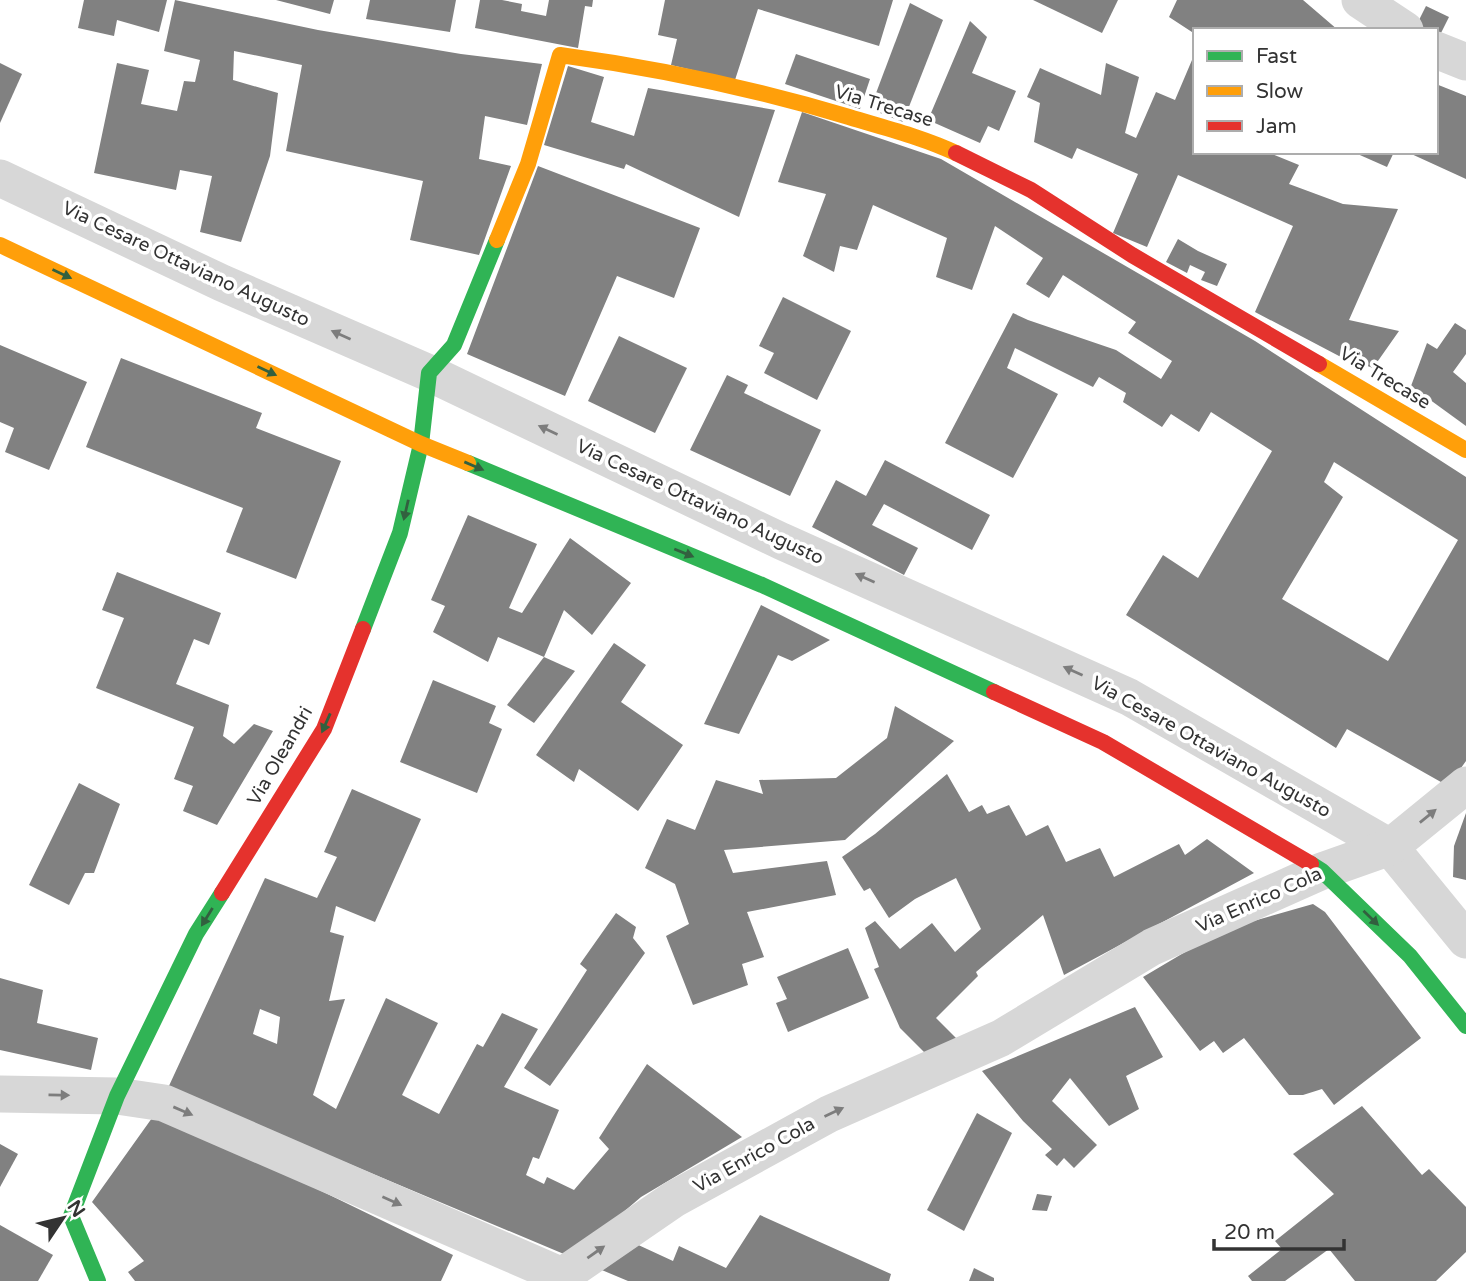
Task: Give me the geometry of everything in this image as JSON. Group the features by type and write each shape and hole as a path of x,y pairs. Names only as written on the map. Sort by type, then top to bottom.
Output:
{"street":[{"path":"1360,0 1402,28"},
{"path":"1438,51 1466,62"},
{"name":"Via Trecase","path":"429,373 454,345 528,164 560,55 618,63 789,99 931,141 1031,190 1132,255 1466,450"},
{"name":"Via Cesare Ottaviano Augusto","path":"0,178 222,283 429,373 781,541 1129,697 1390,846"},
{"path":"0,245 421,444 762,585 1103,742 1322,871 1410,956 1466,1026"},
{"name":"Via Oleandri","path":"98,1281 71,1216 117,1096 196,934 324,729 400,533 421,444 429,373"},
{"name":"Via Enrico Cola","path":"0,1094 117,1096 164,1102 569,1278 674,1199 829,1114 1001,1038 1152,947 1322,871 1390,846 1466,785"},
{"path":"1390,846 1466,940"}],"building":[{"path":"84,0 167,0 159,32 117,20 114,36 78,28"},
{"path":"175,0 318,30 461,54 542,64 527,125 485,116 479,159 511,166 479,255 410,240 423,181 286,151 302,65 234,51 233,80 278,93 270,156 241,242 200,232 212,176 180,170 176,190 94,173 117,63 149,70 141,104 177,111 184,81 195,82 200,60 164,51"},
{"path":"276,0 334,0 330,14"},
{"path":"370,0 456,0 450,32 366,19"},
{"path":"480,0 522,4 521,11 546,16 549,0 593,0 592,7 585,6 578,48 475,28"},
{"path":"665,0 893,0 879,46 758,9 735,80 671,65 677,39 658,35"},
{"path":"1033,0 1118,0 1102,33"},
{"path":"1177,0 1303,0 1336,28 1193,28 1193,33 1169,17"},
{"path":"910,3 943,20 903,122 870,109"},
{"path":"1426,6 1449,17 1439,37 1438,28 1416,26"},
{"path":"970,21 987,37 972,73 1016,91 999,131 988,126 980,143 928,120"},
{"path":"796,54 870,79 860,109 785,84"},
{"path":"1193,60 1193,154 1272,154 1299,165 1289,184 1343,204 1398,209 1349,320 1399,331 1373,368 1339,356 1255,312 1293,226 1178,175 1147,247 1113,233 1138,174 1077,148 1072,159 1034,142 1040,103 1027,97 1040,68 1101,95 1106,63 1139,77 1125,133 1136,138 1156,92 1175,100"},
{"path":"0,63 22,74 0,123"},
{"path":"568,66 604,77 591,122 634,136 648,88 775,110 739,217 626,164 624,169 544,145"},
{"path":"1438,85 1466,96 1466,179 1411,154 1438,154"},
{"path":"802,112 941,159 1255,341 1466,477 1466,761 1448,786 1347,729 1336,748 1126,615 1163,555 1198,578 1272,451 1211,412 1199,432 1171,414 1162,427 1123,402 1126,393 1099,377 1093,387 1015,348 1007,368 1058,394 1013,478 945,443 1013,313 1116,350 1161,379 1172,361 1128,333 1136,322 1063,275 1049,298 1026,284 1043,258 995,226 972,290 936,277 947,238 873,205 857,250 840,246 834,272 803,256 826,194 778,182","holes":["1334,462 1458,540 1388,661 1282,599 1343,497 1324,482"]},
{"path":"1358,154 1393,154 1387,167"},
{"path":"538,166 700,228 674,298 617,276 565,396 467,354"},
{"path":"1178,239 1227,264 1217,286 1201,280 1205,272 1190,265 1187,273 1166,262"},
{"path":"783,297 851,331 817,400 764,373 774,353 759,346"},
{"path":"1455,323 1466,330 1466,354 1453,372 1466,383 1466,426 1411,386 1427,343 1437,349"},
{"path":"619,336 687,368 655,433 588,401"},
{"path":"0,345 87,382 49,470 5,452 14,428 0,422"},
{"path":"121,358 262,413 256,428 341,461 296,579 226,552 243,508 86,447"},
{"path":"727,375 748,385 744,393 821,430 790,496 690,450"},
{"path":"885,460 990,515 972,550 884,504 872,525 918,548 904,575 812,527 836,480 866,496"},
{"path":"468,515 537,544 509,608 522,613 570,538 631,583 592,635 564,610 544,657 498,637 488,662 433,632 445,606 431,600"},
{"path":"117,572 221,613 209,645 194,639 176,684 229,705 223,736 234,744 254,724 273,731 217,825 183,811 193,786 174,779 194,727 96,688 124,618 102,610"},
{"path":"761,605 830,640 792,661 778,655 739,734 704,724"},
{"path":"614,643 646,665 621,702 683,745 638,811 579,769 574,782 536,755"},
{"path":"544,657 575,671 534,723 507,705"},
{"path":"433,680 496,706 489,723 502,729 477,793 400,762"},
{"path":"895,706 954,741 845,840 724,850 733,873 827,861 836,895 747,912 764,957 742,964 748,985 693,1005 666,936 689,924 675,884 645,868 667,819 695,830 716,780 763,794 759,780 836,778 887,738"},
{"path":"947,774 969,812 982,805 987,814 1009,805 1026,836 1048,825 1066,862 1100,848 1114,877 1179,844 1185,855 1207,839 1254,873 1064,975 1043,915 976,972 978,976 936,1018 958,1040 930,1058 900,1028 874,969 879,967 865,928 875,921 900,949 932,923 955,952 981,929 956,878 915,899 889,918 870,888 864,891 842,857 875,834"},
{"path":"79,783 120,804 94,873 85,873 69,905 29,885"},
{"path":"352,789 421,819 375,922 336,906 330,932 344,936 329,1001 345,999 313,1095 336,1109 386,998 438,1023 402,1095 439,1114 477,1044 483,1047 502,1013 538,1029 504,1087 559,1110 539,1159 533,1157 526,1175 544,1184 547,1177 574,1190 609,1149 599,1138 647,1064 742,1137 641,1197 571,1257 168,1088 265,878 317,898 337,857 324,852","holes":["260,1009 280,1017 277,1044 253,1034"]},
{"path":"1466,813 1466,880 1453,877 1454,846"},
{"path":"1313,904 1325,912 1421,1038 1334,1105 1322,1089 1303,1095 1289,1095 1244,1038 1223,1053 1214,1041 1200,1051 1143,977 1202,942 1250,922"},
{"path":"616,913 636,927 633,938 645,953 550,1086 524,1068 587,970 580,964"},
{"path":"848,948 869,998 788,1032 776,1003 787,999 777,977"},
{"path":"0,978 43,990 37,1023 98,1038 91,1070 0,1050"},
{"path":"1135,1007 1163,1057 1126,1076 1139,1109 1109,1126 1070,1078 1052,1101 1097,1145 1074,1168 1064,1158 1057,1166 1045,1155 1052,1149 1023,1121 982,1071"},
{"path":"1362,1106 1422,1175 1429,1169 1466,1207 1466,1252 1436,1281 1355,1281 1329,1249 1285,1281 1252,1281 1248,1276 1282,1249 1275,1241 1334,1194 1293,1154"},
{"path":"157,1111 453,1255 441,1281 135,1281 128,1272 144,1261 92,1202"},
{"path":"977,1113 1012,1133 964,1231 927,1210"},
{"path":"0,1144 18,1154 0,1187"},
{"path":"1037,1194 1052,1196 1047,1211 1032,1210"},
{"path":"760,1215 891,1274 889,1281 628,1281 597,1268 634,1243 673,1261 679,1246 726,1268"},
{"path":"0,1225 53,1255 38,1281 0,1281"},
{"path":"974,1268 994,1278 994,1281 969,1281"}],"traffic: fast":[{"path":"363,629 400,533 421,444 429,373 454,345 497,240"},
{"path":"468,463 762,585 994,692"},
{"path":"1311,864 1322,871 1410,956 1466,1026"},
{"path":"98,1281 71,1216 117,1096 196,934 222,893"}],"traffic: slow":[{"path":"497,240 528,164 560,55 669,73 778,97 903,133 956,153"},
{"path":"0,245 421,444 468,463"},
{"path":"1319,364 1466,450"}],"traffic: jam":[{"path":"956,153 1031,190 1132,255 1319,364"},
{"path":"222,893 324,729 363,629"},
{"path":"994,692 1103,742 1311,864"}]}
